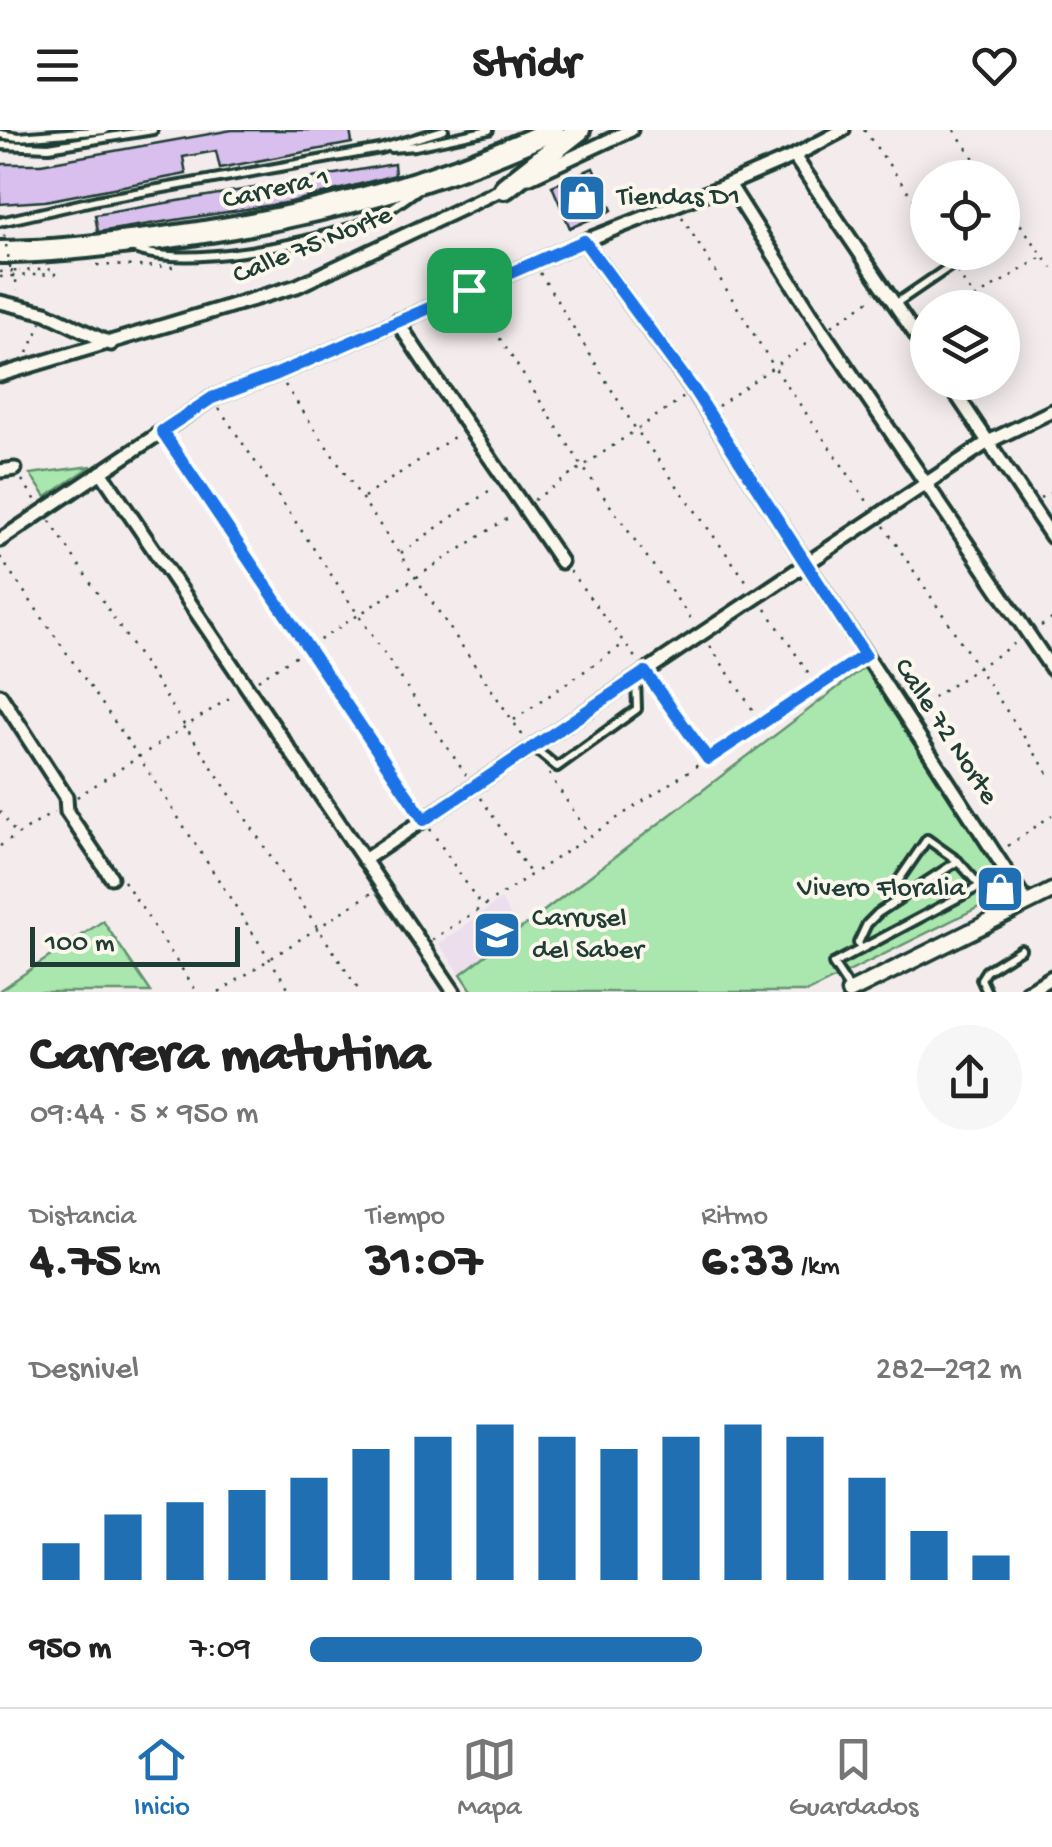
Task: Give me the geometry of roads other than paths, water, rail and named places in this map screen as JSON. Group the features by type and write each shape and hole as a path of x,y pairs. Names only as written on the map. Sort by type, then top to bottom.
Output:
{"highway":[{"name":"Carrera 1","path":"0,252 119,243 273,222 431,178 553,130"},
{"path":"505,188 579,130"}],"street":[{"name":"Calle 75 Norte","path":"0,375 297,286 631,130"},
{"path":"0,540 212,398 277,374 584,241 730,184 843,130"},
{"path":"794,156 910,327"},
{"path":"730,184 823,332 1052,670"},
{"name":"Calle 72 Norte","path":"584,241 694,390 1026,903"},
{"path":"0,302 46,313 111,344"},
{"path":"397,321 561,562"},
{"path":"960,400 1052,537"},
{"path":"364,860 988,442 1052,411"},
{"path":"0,471 15,468"},
{"path":"102,472 454,992"},
{"path":"0,695 68,803 67,812 111,877"},
{"path":"857,990 1052,891"},
{"path":"1027,992 1052,977"}],"lane":[{"path":"0,134 18,137 104,130"},
{"path":"0,145 49,147 154,130"},
{"path":"380,149 444,130"},
{"path":"0,222 97,200 488,130"},
{"path":"895,305 946,270"},
{"path":"532,748 556,768 637,709 640,675"},
{"path":"857,990 834,964 980,886 958,861 928,839 894,887 900,897"},
{"path":"862,949 858,943 867,924 900,897 958,861"},
{"path":"987,992 982,979 986,971 1021,948"}],"place":[{"name":"Tiendas D1","path":"582,198"},
{"name":"Vivero Floralia","path":"1000,889"},
{"name":"Carrusel del Saber","path":"497,935"}]}
